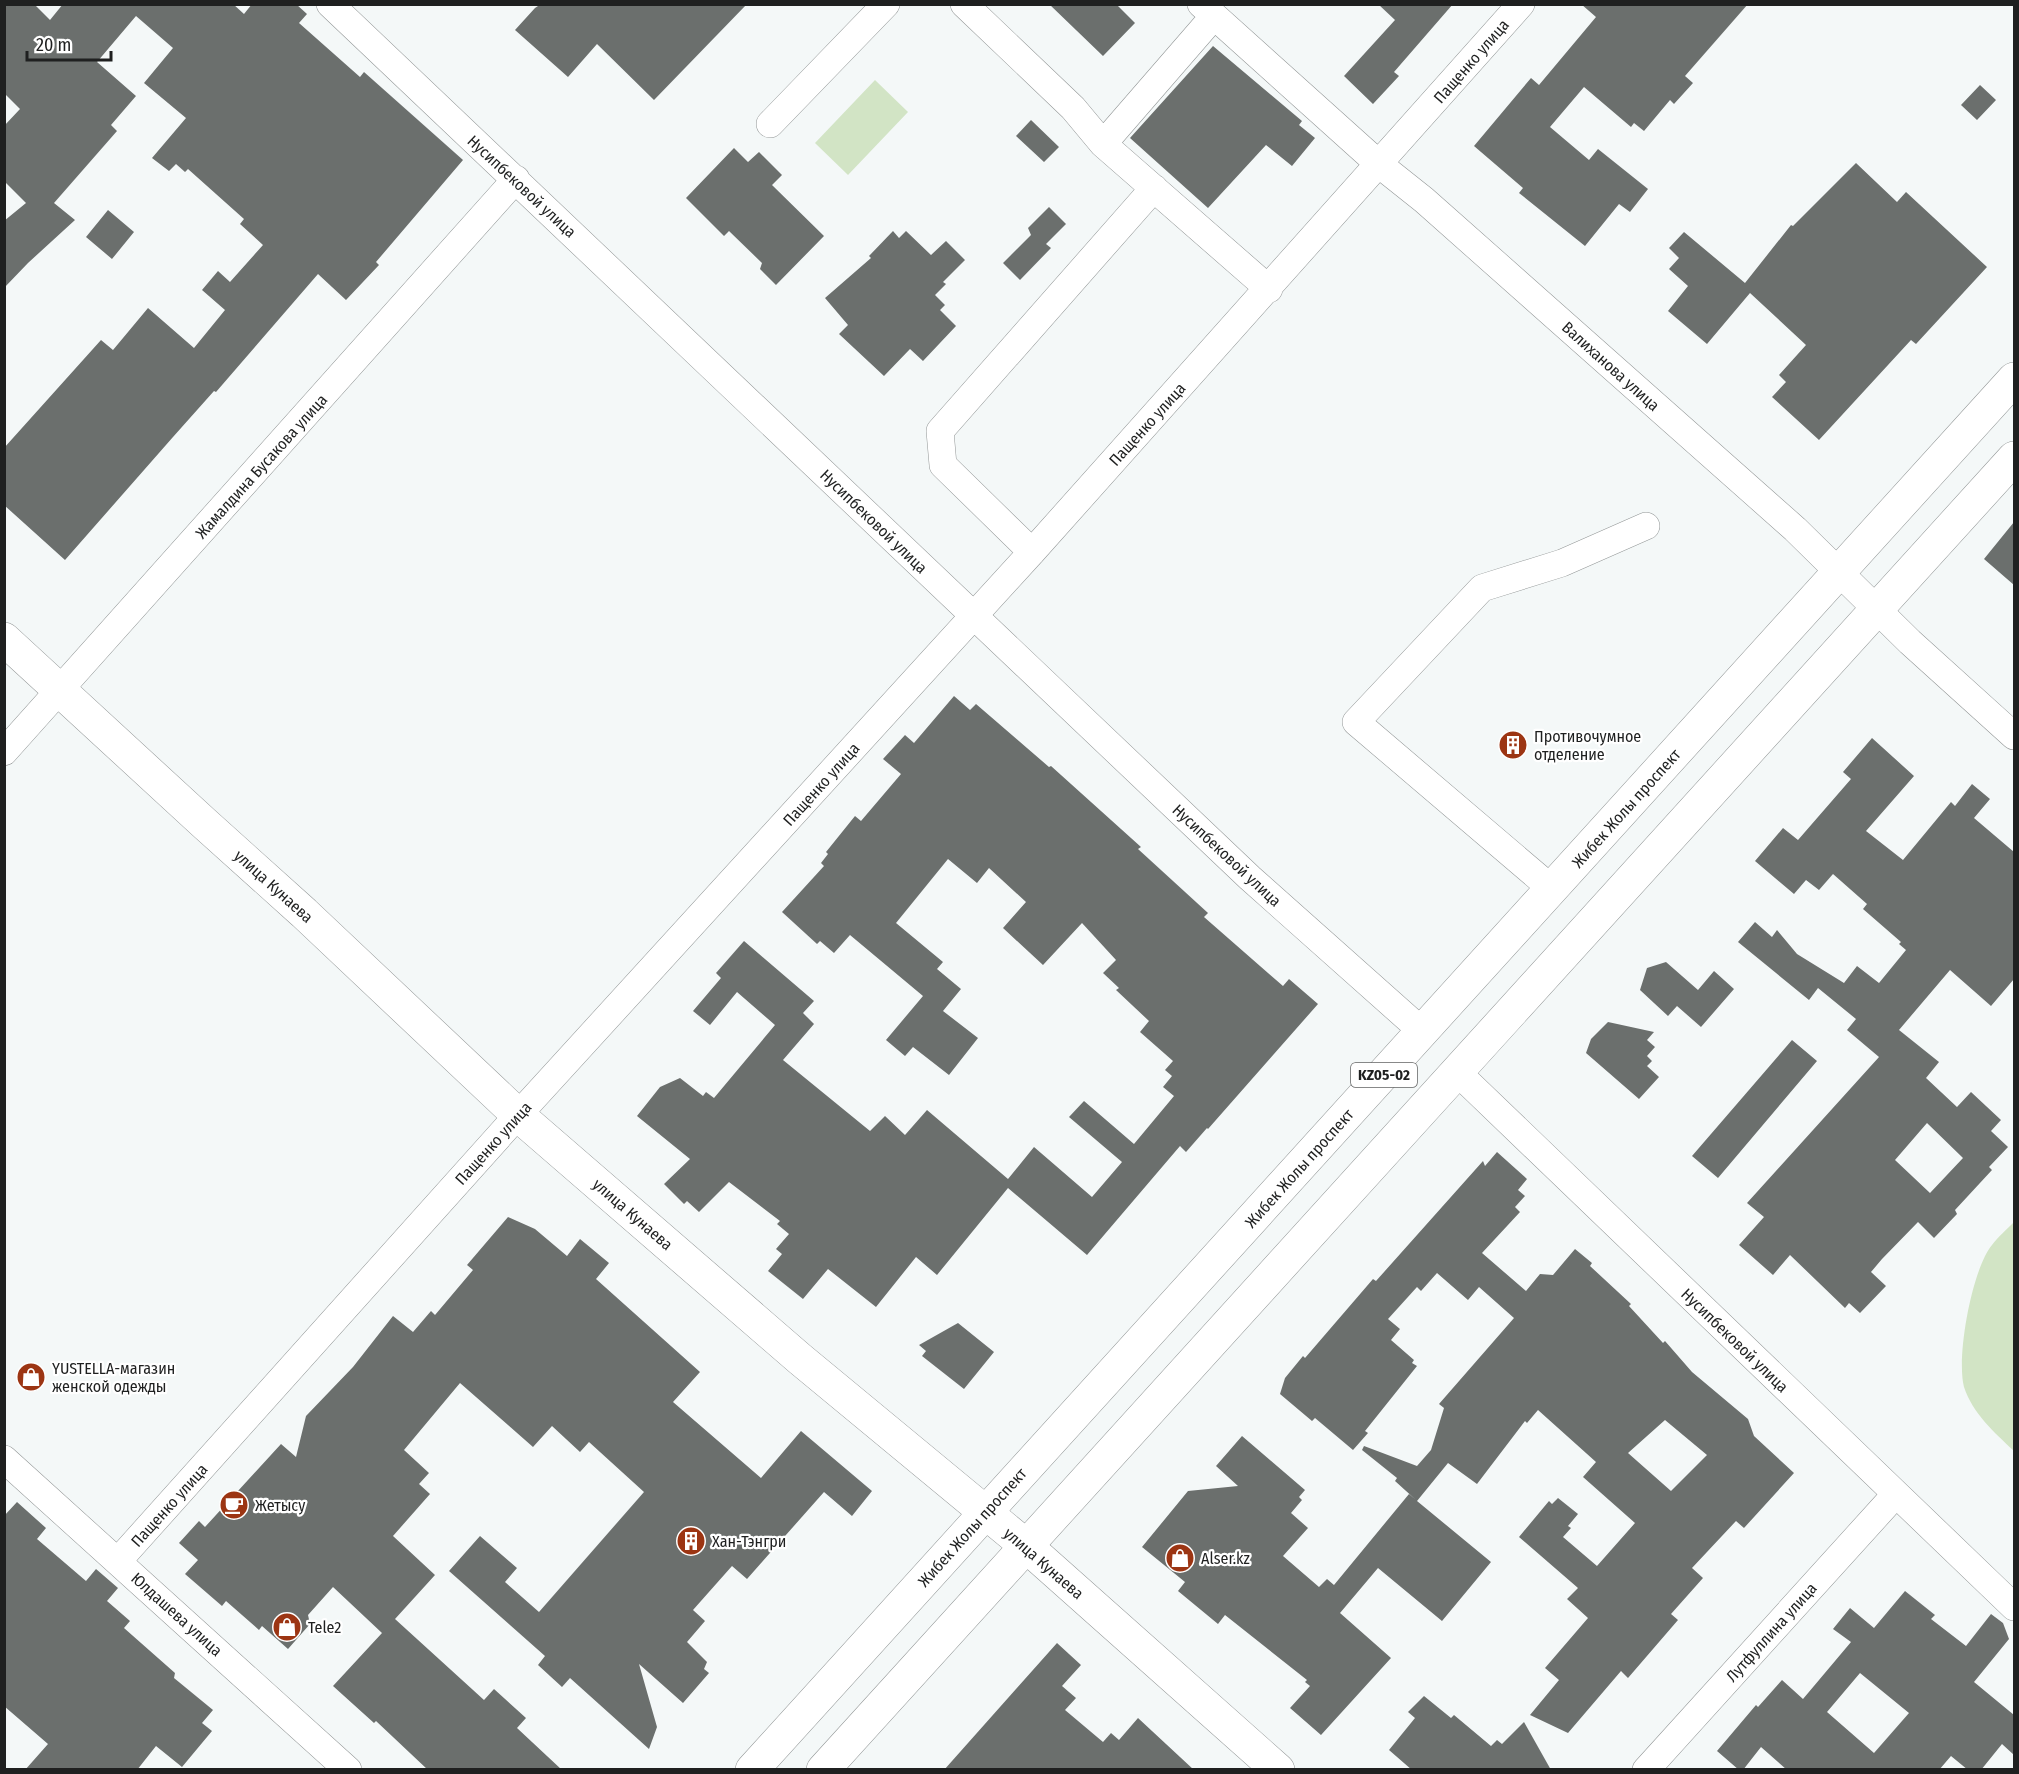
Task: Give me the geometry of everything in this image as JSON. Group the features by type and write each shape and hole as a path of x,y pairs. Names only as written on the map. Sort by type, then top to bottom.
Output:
{"main road":[{"name":"Жибек Жолы проспект","path":"752,1770 2014,379"},
{"name":"KZ05-02","path":"823,1770 2014,458"},
{"name":"улица Кунаева","path":"4,639 304,913 518,1114 800,1359 1025,1545 1278,1770"}],"street":[{"name":"Нусипбековой улица","path":"330,4 1250,878 1423,1032"},
{"path":"770,124 886,4"},
{"path":"964,4 1073,108 1103,144 1269,289"},
{"name":"Пащенко улица","path":"118,1561 518,1114 974,617 1380,165 1521,4"},
{"path":"1103,144 1207,10"},
{"name":"Валиханова улица","path":"1207,10 1777,514 2014,736"},
{"name":"Жамалдина Бусакова улица","path":"4,752 516,179"},
{"path":"1032,552 943,465 940,431 1154,188"},
{"path":"1552,889 1356,722 1482,588 1562,563 1646,526"},
{"name":"Нусипбековой улица","path":"1456,1071 2014,1608"},
{"name":"Юлдашева улица","path":"4,1459 348,1770"},
{"name":"Лутфуллина улица","path":"1647,1770 1895,1495"}],"green space":[{"path":"875,80 908,112 848,175 815,143"},
{"path":"2014,1222 2014,1451 1985,1422 1968,1397 1964,1387 1962,1356 1967,1314 1978,1273 1992,1245"}],"building":[{"path":"4,4 34,4 50,20 63,4 233,4 244,14 252,4 296,4 307,14 299,23 360,77 364,72 463,160 376,262 379,265 346,300 318,274 65,560 4,505 4,448 101,340 113,350 148,308 194,348 225,310 202,290 218,271 230,282 263,245 240,224 244,219 188,169 185,172 176,164 169,171 152,158 186,118 144,83 173,48 136,16 97,62 136,96 111,125 117,131 54,203 75,220 4,288 4,221 26,203 4,181 4,126 20,109 4,93"},
{"path":"541,4 747,4 654,100 597,44 568,77 515,30"},
{"path":"1049,4 1116,4 1135,23 1103,56"},
{"path":"1378,4 1453,4 1394,72 1399,76 1373,104 1344,76 1395,20"},
{"path":"1581,4 1748,4 1685,76 1693,83 1674,104 1670,100 1644,131 1634,123 1631,127 1584,87 1550,127 1589,160 1598,149 1648,189 1630,212 1619,204 1585,246 1519,193 1523,188 1474,146 1531,78 1539,85 1596,17"},
{"path":"1213,46 1302,121 1299,125 1315,138 1292,166 1266,145 1208,208 1130,138"},
{"path":"1980,85 1996,100 1977,120 1961,105"},
{"path":"1031,120 1059,147 1044,162 1016,136"},
{"path":"734,148 748,162 759,152 782,175 772,185 824,236 776,285 760,269 762,263 729,231 724,236 686,198"},
{"path":"1856,163 1897,202 1906,192 1987,267 1916,344 1911,340 1819,440 1772,397 1786,382 1779,375 1806,345 1750,293 1707,344 1668,311 1688,286 1669,269 1679,258 1669,248 1684,232 1745,283 1791,225 1793,226"},
{"path":"1049,207 1066,224 1046,244 1051,248 1020,280 1003,263 1031,235 1028,228"},
{"path":"108,210 134,232 112,259 86,237"},
{"path":"893,231 899,238 906,231 931,255 946,241 965,260 943,282 946,284 935,295 945,305 940,310 956,326 923,361 910,349 884,376 839,334 848,325 825,298 871,258 869,256"},
{"path":"2014,522 2014,585 1984,559"},
{"path":"954,696 970,710 976,704 1049,767 1051,766 1141,847 1138,849 1208,913 1204,917 1283,986 1289,979 1318,1004 1186,1152 1180,1146 1087,1255 1008,1188 937,1275 916,1257 876,1307 828,1269 803,1299 768,1271 782,1254 776,1249 789,1234 777,1224 780,1221 729,1182 699,1212 687,1201 684,1204 664,1184 690,1159 637,1116 660,1087 680,1078 703,1096 706,1092 714,1098 775,1025 737,992 710,1025 693,1011 721,978 716,973 744,941 814,1001 803,1013 814,1024 783,1060 870,1131 885,1116 905,1135 927,1110 1008,1179 1034,1147 1092,1197 1122,1162 1069,1117 1084,1101 1134,1144 1174,1096 1163,1087 1172,1076 1165,1070 1173,1061 1140,1032 1149,1021 1116,990 1119,988 1103,973 1116,960 1082,923 1043,965 1003,928 1026,902 989,868 977,883 948,859 896,923 943,962 937,969 961,989 943,1011 978,1038 949,1075 913,1047 905,1056 886,1040 923,996 850,935 834,953 820,941 817,944 782,912 824,866 821,863 828,854 826,852 855,816 861,821 901,774 883,759 905,735 914,743"},
{"path":"1872,738 1914,776 1866,831 1903,860 1951,802 1955,806 1972,784 1990,799 1974,818 2014,852 2014,979 1991,1006 1950,970 1899,1030 1939,1062 1926,1078 1957,1107 1971,1092 2001,1120 1991,1131 2008,1147 1989,1167 1992,1170 1955,1210 1957,1214 1934,1238 1918,1222 1882,1259 1871,1272 1886,1286 1860,1313 1849,1303 1845,1308 1790,1255 1773,1275 1739,1245 1764,1217 1747,1203 1879,1057 1847,1030 1856,1019 1818,988 1809,1000 1738,942 1755,922 1772,937 1777,930 1797,954 1844,983 1857,966 1879,983 1906,950 1899,944 1901,942 1863,909 1867,904 1833,874 1819,890 1806,880 1794,894 1755,861 1783,828 1798,840 1851,779 1843,772","holes":["1927,1123 1963,1158 1930,1193 1895,1160"]},
{"path":"1666,962 1698,990 1714,971 1734,989 1701,1027 1677,1006 1668,1016 1640,990 1647,968"},
{"path":"1608,1022 1654,1032 1647,1040 1655,1047 1647,1056 1652,1061 1647,1066 1659,1077 1639,1099 1586,1053 1591,1039"},
{"path":"1792,1040 1817,1061 1718,1178 1692,1156"},
{"path":"1497,1152 1527,1179 1518,1190 1525,1196 1515,1207 1520,1212 1482,1253 1526,1291 1540,1274 1553,1275 1575,1249 1592,1263 1590,1266 1631,1304 1629,1306 1663,1343 1665,1341 1692,1372 1748,1419 1754,1436 1794,1473 1744,1528 1736,1521 1692,1568 1703,1578 1671,1614 1678,1620 1628,1678 1621,1671 1568,1733 1530,1715 1559,1680 1545,1668 1588,1618 1567,1599 1578,1588 1519,1537 1549,1501 1552,1504 1558,1498 1578,1514 1568,1526 1571,1528 1563,1537 1597,1566 1635,1523 1583,1477 1596,1462 1538,1410 1527,1423 1525,1421 1477,1484 1448,1463 1417,1501 1491,1562 1442,1621 1378,1568 1340,1613 1391,1658 1321,1735 1290,1708 1310,1686 1305,1682 1307,1680 1225,1615 1218,1624 1178,1591 1185,1582 1142,1547 1188,1491 1238,1486 1216,1466 1242,1436 1305,1490 1299,1497 1302,1500 1291,1513 1308,1528 1283,1556 1319,1587 1327,1579 1334,1585 1409,1494 1416,1500 1395,1481 1397,1478 1362,1450 1364,1446 1417,1466 1431,1450 1444,1408 1439,1404 1514,1318 1479,1287 1468,1300 1437,1273 1421,1291 1417,1287 1388,1319 1400,1329 1391,1340 1414,1360 1412,1363 1417,1366 1365,1431 1368,1433 1353,1450 1315,1418 1312,1421 1280,1394 1285,1378 1303,1356 1305,1358 1373,1279 1376,1281 1483,1161 1485,1166","holes":["1665,1420 1707,1455 1671,1491 1628,1453"]},
{"path":"508,1217 535,1229 567,1256 580,1239 609,1263 596,1279 700,1372 673,1402 761,1478 801,1431 872,1491 852,1516 824,1492 747,1579 732,1566 693,1610 705,1621 687,1642 707,1662 704,1669 709,1673 683,1703 639,1664 657,1727 649,1749 570,1678 562,1687 538,1665 545,1656 449,1571 480,1536 517,1568 505,1582 539,1612 644,1492 589,1442 580,1452 552,1426 533,1447 460,1383 404,1450 429,1473 419,1484 430,1494 393,1536 435,1575 395,1619 484,1700 494,1689 526,1718 517,1728 562,1770 428,1770 376,1721 374,1723 333,1686 382,1633 333,1587 308,1615 310,1624 288,1649 262,1626 259,1630 226,1601 222,1606 185,1574 198,1560 179,1543 199,1521 205,1527 281,1444 296,1457 306,1416 353,1367 393,1316 413,1332 431,1311 435,1315 473,1270 467,1265"},
{"path":"958,1323 994,1352 964,1389 922,1356 926,1351 919,1345"},
{"path":"17,1502 46,1528 37,1539 86,1581 96,1569 118,1588 107,1601 130,1621 124,1628 175,1673 174,1678 213,1710 202,1723 212,1731 182,1767 156,1746 137,1770 25,1770 48,1744 4,1706 4,1516"},
{"path":"1905,1591 1935,1615 1931,1619 1966,1646 1991,1614 2003,1623 2009,1639 1974,1682 2014,1715 2014,1755 2002,1744 1981,1770 1968,1770 1951,1756 1939,1770 1787,1770 1761,1747 1743,1770 1739,1770 1717,1751 1756,1705 1758,1707 1782,1680 1803,1699 1851,1642 1833,1629 1850,1608 1874,1628","holes":["1860,1673 1909,1713 1874,1753 1827,1712"]},
{"path":"1057,1643 1081,1665 1062,1686 1076,1698 1065,1710 1103,1742 1111,1733 1119,1740 1138,1718 1194,1770 944,1770"},
{"path":"1424,1696 1451,1718 1454,1715 1491,1746 1497,1740 1502,1744 1524,1722 1551,1770 1412,1770 1389,1750 1415,1718 1408,1712"}],"place":[{"name":"Противочумное отделение","path":"1513,745"},
{"name":"YUSTELLA-магазин женской одежды","path":"31,1377"},
{"name":"Жетысу","path":"234,1505"},
{"name":"Хан-Тэнгри","path":"691,1541"},
{"name":"Alser.kz","path":"1180,1558"},
{"name":"Tele2","path":"287,1627"}]}
